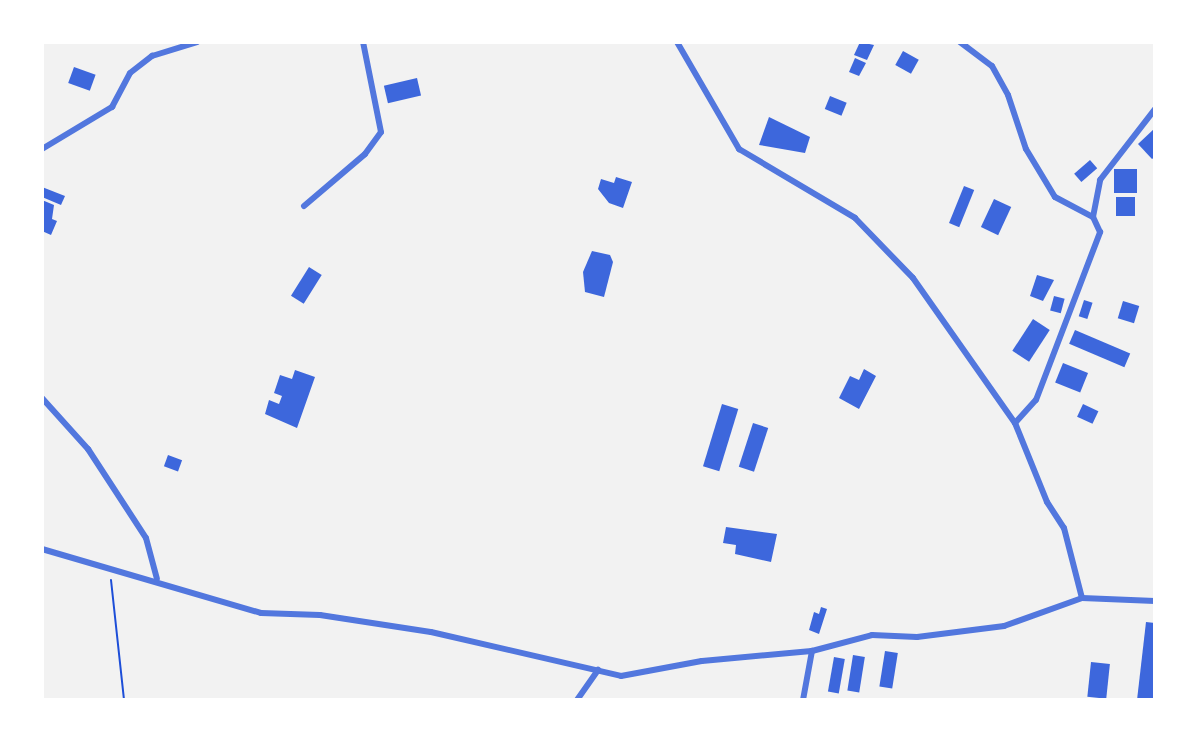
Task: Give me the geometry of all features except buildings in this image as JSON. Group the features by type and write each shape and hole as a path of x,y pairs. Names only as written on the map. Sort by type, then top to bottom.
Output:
{"street":[{"path":"42,149 112,107 130,73 152,56 197,42"},
{"path":"304,206 365,154 381,132 363,42"},
{"path":"677,42 739,149 855,218 913,278 1015,423 1047,502 1064,528 1082,598"},
{"path":"960,42 992,66 1008,95 1026,149 1055,197 1093,217"},
{"path":"1015,423 1036,400 1100,232 1093,217 1100,180 1155,109"},
{"path":"42,398 88,449 146,538 157,579"},
{"path":"42,549 157,579 261,613 379,623 621,676 702,661 812,651 872,635 917,637 1004,626 1082,598 1155,601"},
{"path":"803,700 812,651"},
{"path":"577,700 598,670"}],"path":[{"path":"108,567 124,700"}]}
